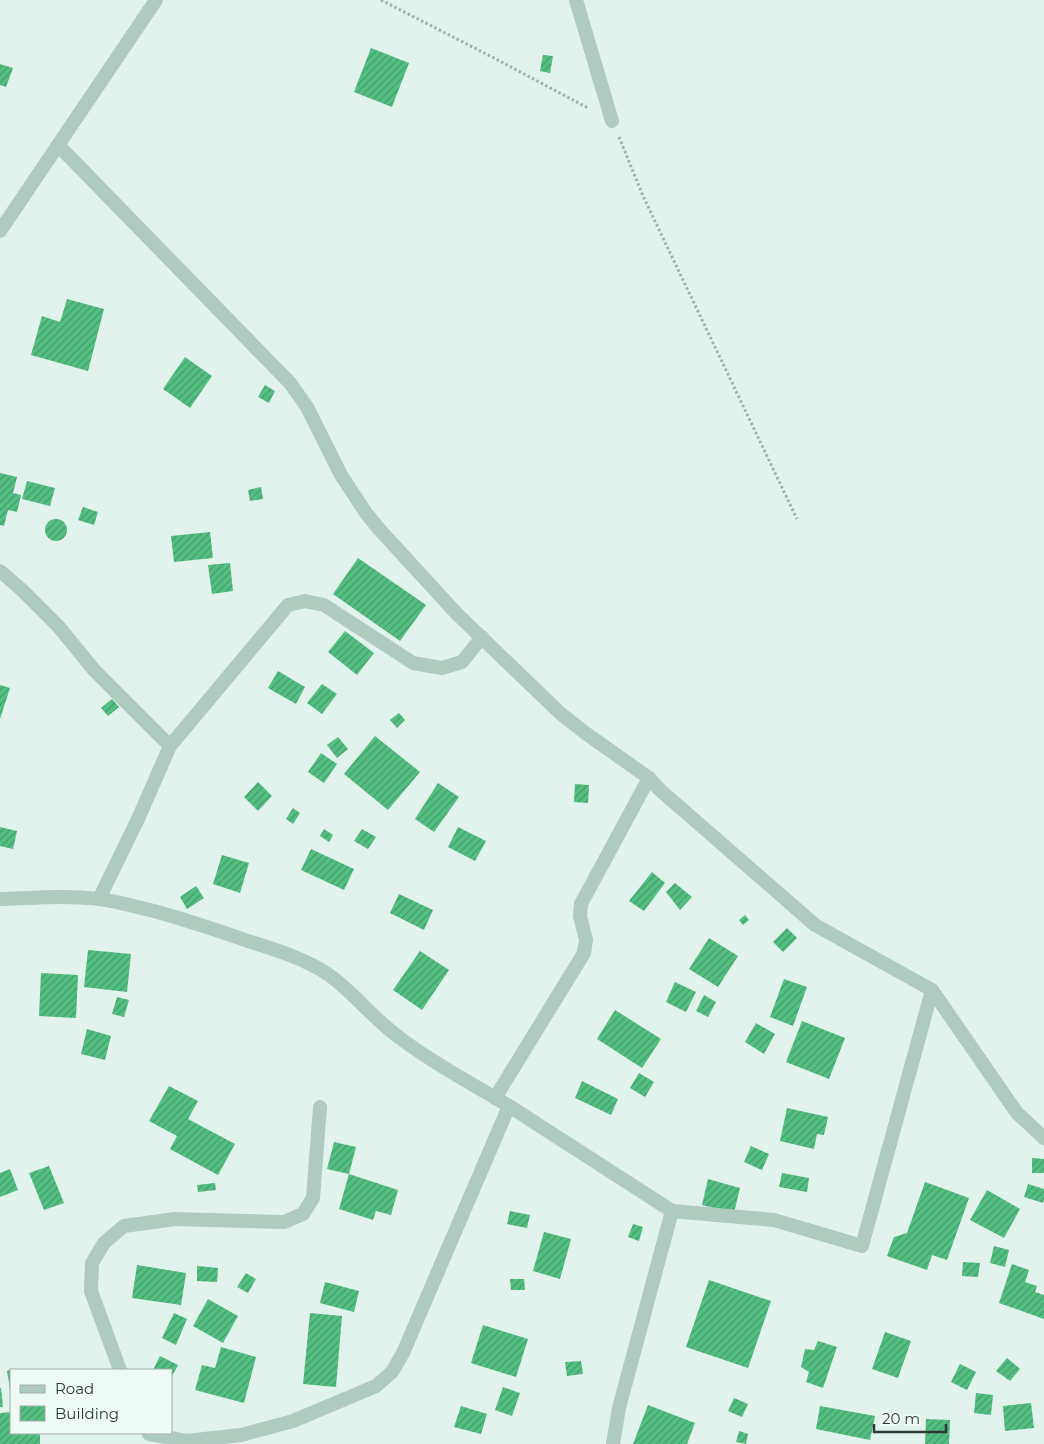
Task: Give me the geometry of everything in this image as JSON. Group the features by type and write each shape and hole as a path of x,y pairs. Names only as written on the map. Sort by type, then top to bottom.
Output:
{"street":[{"path":"0,231 156,0"},
{"path":"576,0 612,121"},
{"path":"58,145 290,383 307,407 341,475 366,513 457,614 560,713 649,778 660,790 815,924 932,990 1017,1113 1044,1138"},
{"path":"0,571 59,627 94,670 170,746"},
{"path":"99,899 138,819 170,746 288,605 305,601 324,605 414,663 442,668 462,662 482,637"},
{"path":"495,1098 584,953 586,940 580,916 581,904 649,778"},
{"path":"0,899 99,899 202,925 273,949 310,964 328,974 396,1035 419,1051 672,1211 774,1220 862,1246 932,990"},
{"path":"152,1437 186,1441 241,1434 293,1421 376,1386 392,1372 403,1353 508,1106"},
{"path":"120,1369 91,1291 92,1263 104,1243 124,1226 175,1219 284,1222 303,1214 313,1198 320,1107"},
{"path":"613,1444 619,1408 672,1211"}],"path":[{"path":"381,0 612,121 644,196 797,519"}],"building":[{"path":"371,48 409,63 392,107 354,92"},
{"path":"543,55 553,56 550,73 540,71"},
{"path":"0,64 13,68 6,87 0,85"},
{"path":"67,299 104,309 88,371 31,355 42,316 60,322"},
{"path":"185,357 212,376 190,408 163,389"},
{"path":"265,385 275,391 269,403 258,397"},
{"path":"0,473 17,477 13,493 21,495 17,512 8,510 4,526 0,525"},
{"path":"27,481 55,488 50,506 22,499"},
{"path":"261,487 263,499 250,501 248,490"},
{"path":"83,507 98,512 94,525 78,520"},
{"path":"56,519 64,522 67,530 64,538 56,541 48,538 45,530 48,522"},
{"path":"210,532 213,558 174,562 171,536"},
{"path":"358,558 426,605 400,641 333,594"},
{"path":"230,563 233,591 212,594 208,565"},
{"path":"345,631 374,653 357,675 328,652"},
{"path":"278,671 305,687 296,704 268,688"},
{"path":"322,684 337,694 322,714 307,703"},
{"path":"0,685 10,688 0,719"},
{"path":"112,699 119,707 108,716 101,708"},
{"path":"399,713 405,720 397,728 390,720"},
{"path":"375,736 420,772 388,810 344,774"},
{"path":"338,737 348,749 337,758 327,745"},
{"path":"321,753 337,764 324,783 308,772"},
{"path":"258,782 272,796 258,811 244,797"},
{"path":"438,783 459,797 434,832 415,819"},
{"path":"575,784 589,785 588,803 574,802"},
{"path":"293,808 300,813 293,824 286,819"},
{"path":"0,827 17,831 13,849 0,846"},
{"path":"458,827 486,841 475,861 448,847"},
{"path":"324,829 333,835 329,842 320,836"},
{"path":"362,829 376,837 368,849 354,841"},
{"path":"311,849 354,869 344,890 301,870"},
{"path":"222,855 249,863 240,893 213,884"},
{"path":"652,872 665,883 644,911 629,901"},
{"path":"675,883 692,897 680,910 666,892"},
{"path":"196,886 204,898 187,909 180,897"},
{"path":"399,894 433,910 424,930 390,913"},
{"path":"745,915 749,920 743,925 739,920"},
{"path":"787,928 797,938 783,952 773,942"},
{"path":"709,938 738,956 718,987 689,969"},
{"path":"88,950 131,954 127,992 84,987"},
{"path":"420,951 449,970 422,1010 393,990"},
{"path":"41,973 78,975 76,1018 39,1016"},
{"path":"784,979 807,987 793,1026 770,1017"},
{"path":"675,982 696,992 686,1012 666,1002"},
{"path":"704,995 716,1002 708,1017 696,1011"},
{"path":"117,997 129,1000 124,1017 112,1014"},
{"path":"615,1010 661,1039 642,1068 597,1039"},
{"path":"802,1021 845,1038 829,1079 786,1062"},
{"path":"756,1023 775,1034 764,1054 745,1042"},
{"path":"87,1029 111,1036 105,1060 81,1054"},
{"path":"639,1073 654,1082 645,1097 630,1088"},
{"path":"582,1081 618,1099 611,1115 575,1098"},
{"path":"169,1086 198,1101 188,1119 235,1144 218,1175 170,1149 177,1136 149,1121"},
{"path":"787,1108 828,1117 824,1135 817,1134 814,1149 780,1141"},
{"path":"334,1142 356,1147 349,1174 327,1169"},
{"path":"751,1146 769,1154 762,1170 744,1162"},
{"path":"1032,1158 1044,1159 1044,1173 1032,1173"},
{"path":"49,1166 64,1203 44,1210 29,1173"},
{"path":"10,1169 18,1190 0,1197 0,1173"},
{"path":"782,1173 809,1178 807,1192 779,1187"},
{"path":"349,1174 398,1190 391,1215 376,1211 373,1220 339,1209"},
{"path":"708,1179 740,1188 734,1213 702,1205"},
{"path":"925,1182 969,1198 947,1260 932,1255 927,1270 887,1256 894,1237 907,1233"},
{"path":"215,1183 216,1190 198,1192 197,1185"},
{"path":"1028,1184 1044,1189 1043,1203 1024,1197"},
{"path":"987,1190 1020,1209 1004,1238 970,1220"},
{"path":"510,1211 530,1215 527,1228 507,1224"},
{"path":"633,1224 643,1227 639,1241 628,1237"},
{"path":"544,1232 571,1239 560,1279 533,1271"},
{"path":"994,1246 1009,1250 1005,1267 990,1263"},
{"path":"963,1262 980,1263 978,1277 962,1276"},
{"path":"1012,1264 1029,1270 1025,1282 1037,1286 1035,1292 1044,1295 1044,1319 999,1303"},
{"path":"137,1265 186,1273 181,1305 132,1298"},
{"path":"197,1266 218,1268 217,1282 197,1281"},
{"path":"246,1273 256,1279 248,1293 237,1287"},
{"path":"510,1279 524,1279 525,1290 511,1290"},
{"path":"709,1280 771,1301 748,1368 686,1347"},
{"path":"325,1282 359,1291 354,1312 320,1303"},
{"path":"208,1299 238,1316 223,1343 193,1326"},
{"path":"174,1313 187,1319 176,1345 162,1338"},
{"path":"310,1313 342,1316 336,1387 303,1384"},
{"path":"483,1325 528,1339 516,1377 471,1363"},
{"path":"885,1332 911,1341 898,1378 872,1369"},
{"path":"818,1341 837,1347 823,1388 806,1382 809,1372 801,1367 805,1349 814,1350"},
{"path":"221,1347 256,1357 244,1403 195,1390 202,1365 215,1368"},
{"path":"160,1356 178,1365 172,1376 172,1369 154,1369"},
{"path":"1007,1358 1020,1369 1010,1381 996,1371"},
{"path":"581,1361 583,1374 567,1376 565,1362"},
{"path":"960,1364 976,1372 967,1390 951,1382"},
{"path":"10,1370 10,1389 7,1371"},
{"path":"503,1387 520,1393 512,1416 495,1410"},
{"path":"1,1388 3,1407 0,1407"},
{"path":"976,1393 993,1395 991,1415 974,1413"},
{"path":"734,1398 748,1404 742,1417 728,1411"},
{"path":"1031,1403 1034,1428 1005,1431 1003,1406"},
{"path":"648,1405 695,1423 687,1444 633,1444"},
{"path":"461,1406 487,1414 481,1434 454,1427"},
{"path":"820,1406 875,1416 870,1440 816,1429"},
{"path":"10,1412 10,1434 40,1434 40,1444 0,1444 0,1413"},
{"path":"926,1419 950,1420 949,1444 925,1444"},
{"path":"739,1431 748,1434 746,1444 736,1442"}]}
